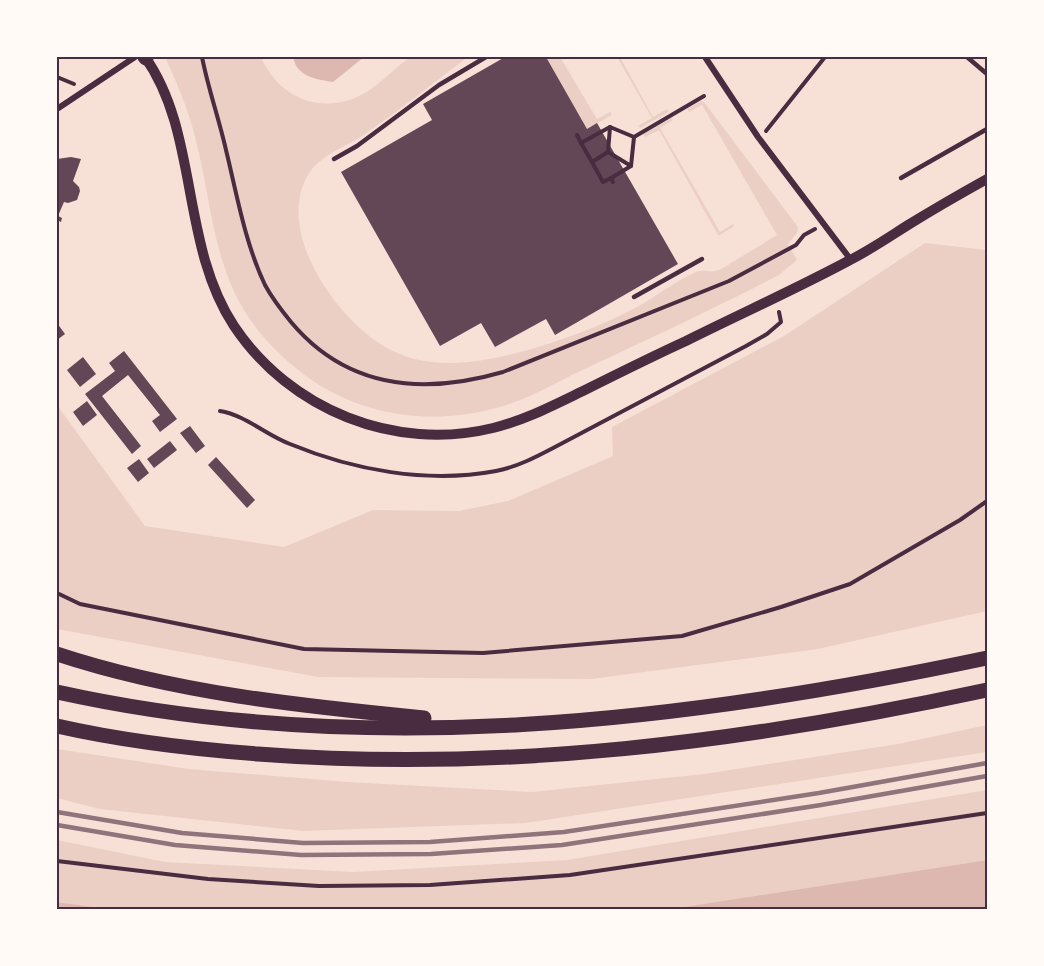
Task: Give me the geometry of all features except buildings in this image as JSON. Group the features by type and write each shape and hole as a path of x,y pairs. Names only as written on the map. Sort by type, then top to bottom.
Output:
{"highway":[{"path":"57,654 148,680 250,699 499,726"},
{"path":"57,692 146,710 288,724 362,727 499,726 654,713 744,702 828,689 987,658"},
{"path":"57,726 142,742 289,756 352,760 498,758 586,752 747,735 835,721 987,690"}],"street":[{"path":"57,109 143,57 159,81 170,107 201,248 220,301 234,325 269,368 290,386 313,401 364,424 417,434 460,433 494,428 519,420 851,260 987,179"},
{"path":"705,57 758,137 851,260"}],"lane":[{"path":"334,159 357,146 439,85 486,57"},
{"path":"967,57 987,74"},
{"path":"901,178 987,129"},
{"path":"634,297 702,259"}],"path":[{"path":"202,57 250,246 266,286 283,312 314,346 333,360 357,372 392,382 444,385 476,380 503,372 729,281 796,245 804,235 824,224"},
{"path":"758,137 770,127 825,57"},
{"path":"634,137 704,96"},
{"path":"610,127 634,137"},
{"path":"581,143 610,127"},
{"path":"609,152 610,127"},
{"path":"577,135 603,182 612,179 631,166 634,137"},
{"path":"609,152 631,166"},
{"path":"592,162 609,152"},
{"path":"220,411 231,412 285,443 357,466 395,473 434,475 466,475 497,471 526,461 555,447 701,372 767,334 781,322 776,297"},
{"path":"57,593 80,604 304,650 483,652 682,636 781,608 850,584 960,520 987,501"},
{"path":"57,861 208,879 319,886 430,885 570,875 987,813"}],"shaded area":[{"path":"165,57 261,57 269,72 292,94 321,103 337,103 368,91 412,57 468,57 362,136 319,162 308,175 300,197 299,221 305,246 315,270 329,293 364,332 382,345 408,357 436,363 456,363 500,357 549,344 618,317 696,272 722,269 777,235 702,105 689,112 687,109 701,101 798,227 797,233 788,244 797,260 779,275 746,292 530,396 503,406 476,413 420,416 392,413 364,406 338,395 300,372 264,338 237,297 218,247 192,127 182,96"},
{"path":"293,57 364,57 333,82 303,73 295,64"},
{"path":"546,57 560,57 597,119 610,112 612,115 587,129"},
{"path":"617,57 620,57 653,117 667,109 669,112 640,128 638,126 652,118"},
{"path":"672,118 673,120 660,128 720,232 733,224 734,226 720,235 659,130 645,137 643,134"},
{"path":"925,243 987,250 987,611 818,649 591,679 318,677 57,629 57,405 145,526 284,547 373,510 459,511 508,501 613,456 612,427 784,336"},
{"path":"987,725 987,752 526,823 303,831 100,809 57,798 57,749 189,769 348,782 532,792 704,774 898,744"},
{"path":"987,790 987,860 671,909 108,909 57,902 57,840 165,862 353,872 567,860"},
{"path":"987,860 987,909 671,909"},
{"path":"57,902 108,909 57,909"}],"railway":[{"path":"57,812 182,833 303,843 430,842 564,832 819,793 987,763"},
{"path":"57,825 175,845 301,855 431,854 562,845 821,805 987,776"}]}
